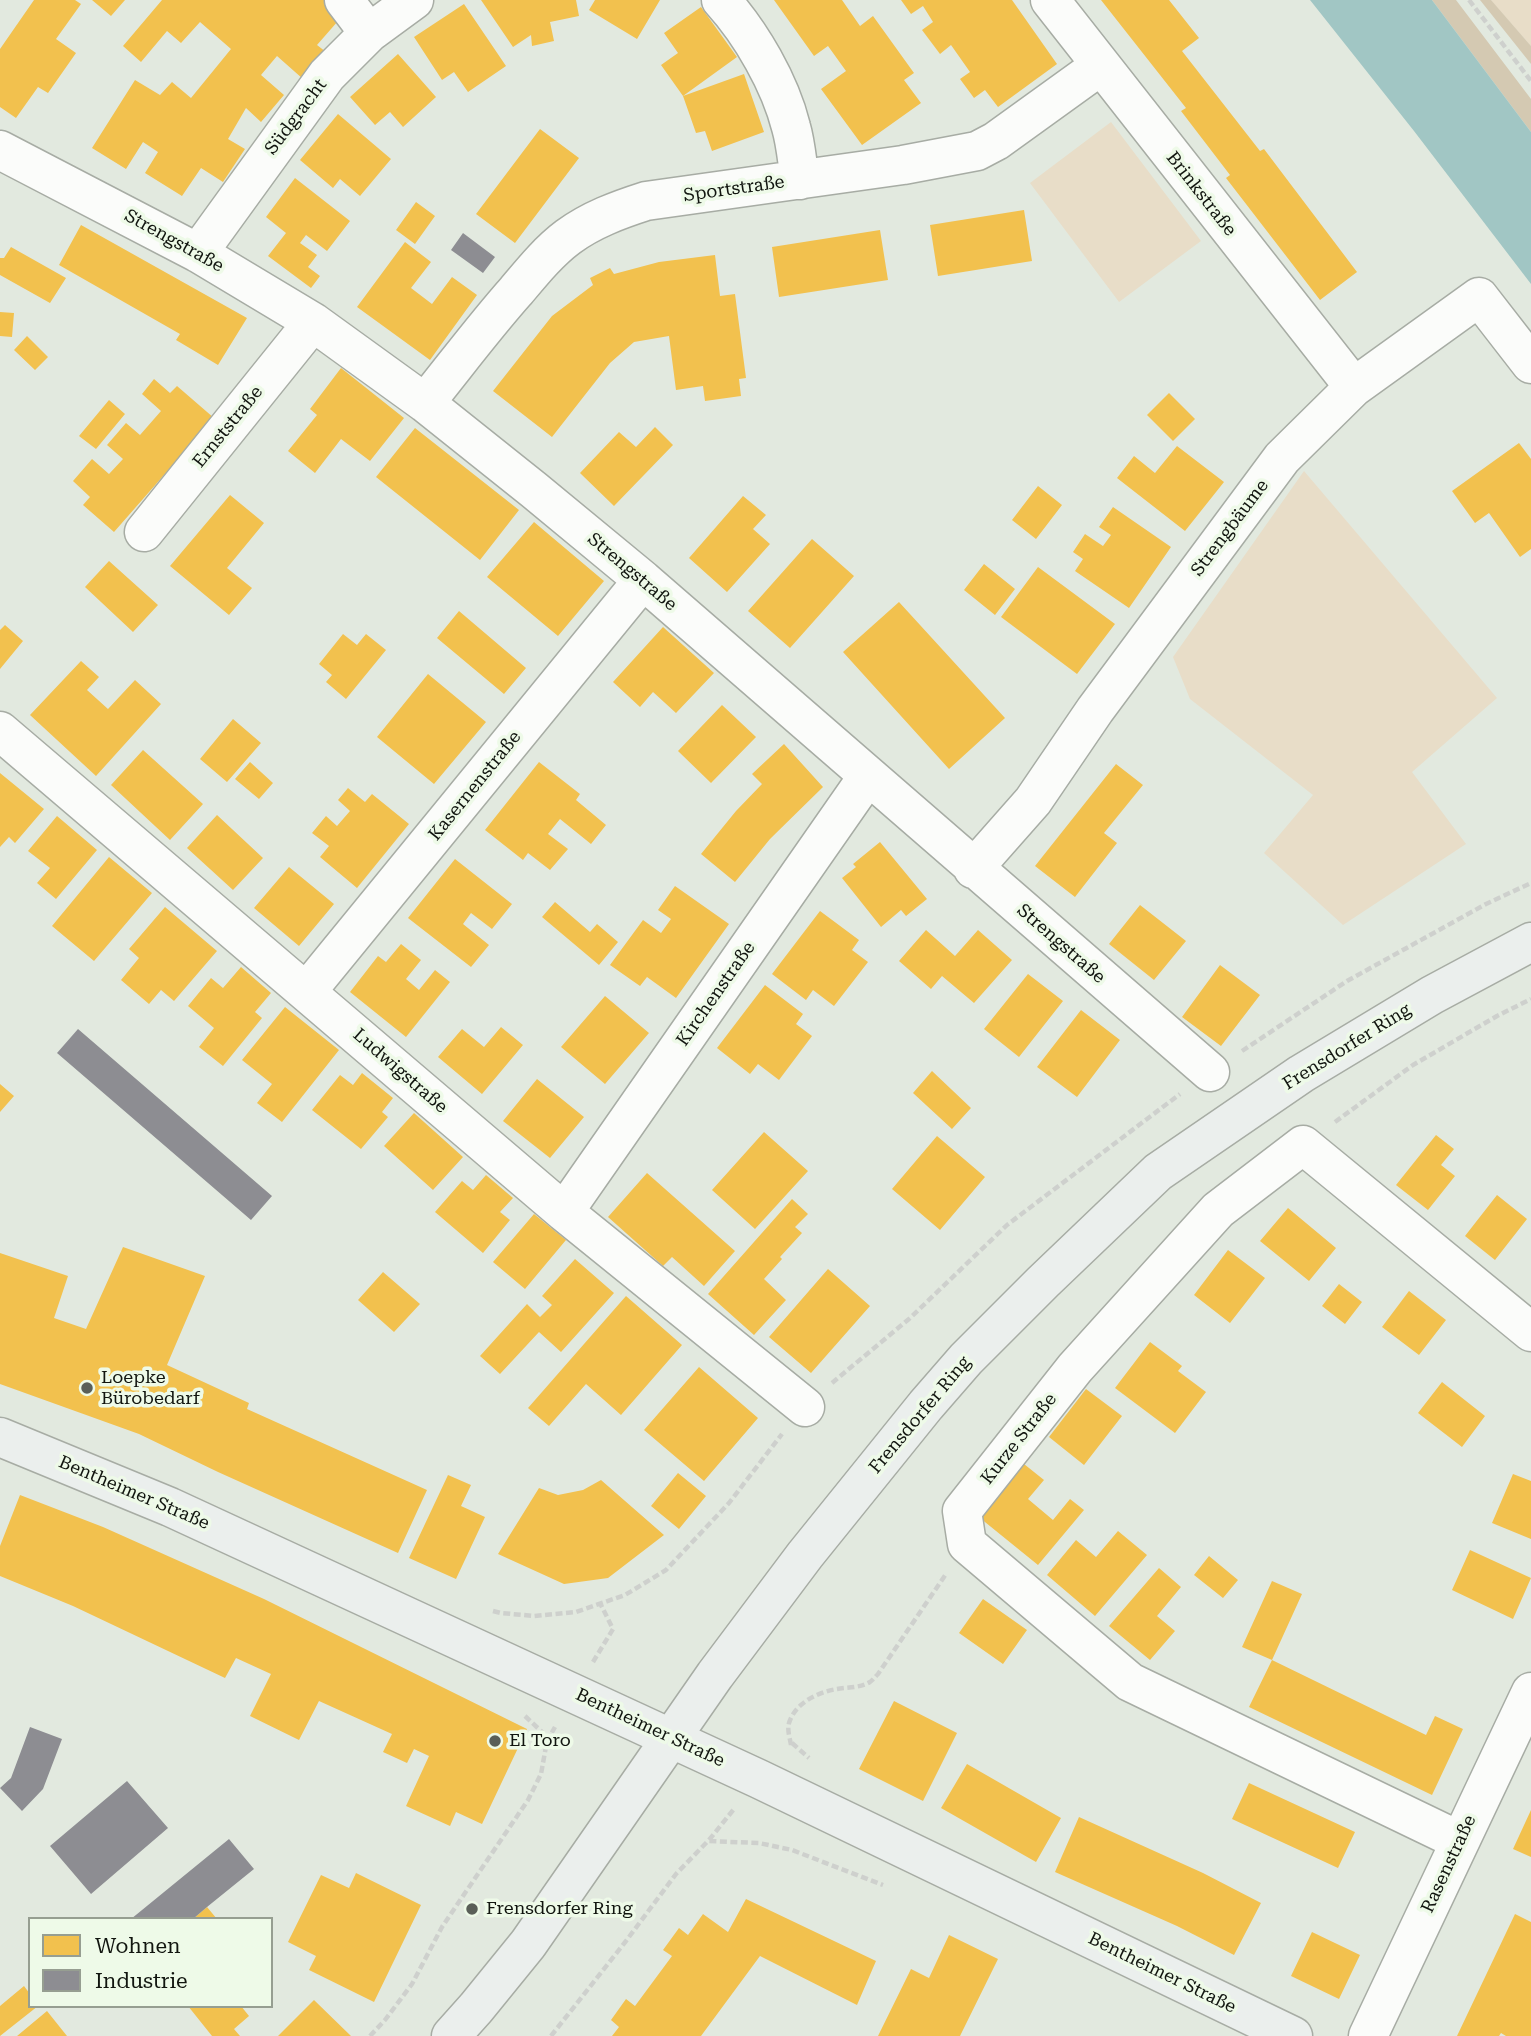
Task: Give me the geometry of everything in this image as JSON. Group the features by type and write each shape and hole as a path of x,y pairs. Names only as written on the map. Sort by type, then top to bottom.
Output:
{"street":[{"path":"344,0 369,33"},
{"name":"Südgracht","path":"198,253 327,75 369,33 414,0"},
{"path":"721,0 750,40 783,100 792,128 800,180"},
{"name":"Brinkstraße","path":"1050,0 1354,387"},
{"name":"Sportstraße","path":"425,404 547,255 587,225 618,210 646,201 956,157 977,151 996,141 1100,65"},
{"name":"Strengstraße","path":"0,150 198,253 313,322 425,404 643,580 1210,1072"},
{"name":"Strengbäume","path":"974,869 1033,801 1095,710 1282,457 1354,387 1479,297 1531,364"},
{"name":"Ernststraße","path":"144,533 313,322"},
{"name":"Kasernenstraße","path":"307,991 643,580"},
{"name":"Ludwigstraße","path":"0,731 565,1212 805,1408"},
{"name":"Kirchenstraße","path":"565,1212 868,776"},
{"name":"Frensdorfer Ring","path":"451,2036 528,1944 669,1738 805,1555 926,1405 966,1359 1033,1291 1158,1172 1301,1074 1432,995 1531,942"},
{"path":"1303,1145 1531,1332"},
{"name":"Kurze Straße","path":"967,1544 962,1511 1075,1368 1219,1210 1303,1145"},
{"name":"Bentheimer Straße","path":"0,1437 170,1507 573,1692 760,1779 1293,2036"},
{"path":"967,1544 1130,1682 1460,1841"},
{"name":"Rasenstraße","path":"1368,2036 1531,1692"}],"path":[{"path":"1469,0 1531,80"},
{"path":"490,1610 501,1614 534,1616 576,1612 625,1595 666,1570 729,1503 805,1408 909,1319 1007,1224 1210,1072 1347,981 1486,904 1531,883"},
{"path":"1303,1145 1413,1065 1531,999"},
{"path":"551,2036 676,1874 792,1743 788,1725 794,1713 804,1702 818,1694 870,1682 967,1544"},
{"path":"370,2036 412,1984 442,1927 528,1800 541,1774 547,1741"},
{"path":"708,1841 759,1843 792,1850 890,1888"}],"shaded area":[{"path":"1432,0 1456,0 1531,99 1531,132"},
{"path":"1480,0 1491,0 1531,46 1531,64"},
{"path":"1491,0 1531,0 1531,46 1493,3"},
{"path":"1111,122 1201,241 1119,302 1030,183"},
{"path":"1304,471 1497,698 1412,772 1466,844 1343,925 1264,853 1313,795 1190,699 1173,657"}],"water":[{"path":"1310,0 1432,0 1531,132 1531,284 1414,131"}],"building: Wohnen":[{"path":"34,0 75,0 81,4 56,39 76,53 48,93 38,87 16,118 0,107 0,49"},
{"path":"92,0 125,0 111,16"},
{"path":"162,0 330,0 345,13 317,45 326,52 303,79 277,56 261,75 284,95 261,122 246,108 228,139 245,149 223,182 201,168 182,196 145,173 158,152 143,142 126,169 92,148 135,80 160,95 172,82 191,98 231,49 200,22 181,43 167,31 141,62 123,46"},
{"path":"481,0 576,0 579,16 550,22 554,41 532,46 531,35 513,47"},
{"path":"595,0 660,0 637,39 589,10"},
{"path":"774,0 842,0 860,26 873,16 914,73 904,80 921,103 862,145 821,89 846,71 828,46 814,56"},
{"path":"901,0 1012,0 1057,64 998,107 985,90 974,98 960,79 970,72 951,45 940,54 922,30 933,22 923,6 911,14"},
{"path":"1101,0 1169,0 1199,38 1182,51 1260,151 1264,149 1357,272 1320,300 1226,178 1230,175 1181,111 1186,108"},
{"path":"464,4 506,66 468,92 454,72 442,80 414,37"},
{"path":"701,7 737,57 683,96 661,65 678,53 664,33"},
{"path":"398,54 436,97 403,127 390,112 375,125 350,97"},
{"path":"744,74 764,132 712,151 705,131 696,133 683,96"},
{"path":"338,114 391,159 360,196 340,179 333,188 300,160"},
{"path":"540,129 579,158 515,243 476,214"},
{"path":"295,178 350,221 327,251 306,235 300,243 317,255 308,267 320,276 311,288 268,256 286,233 266,217"},
{"path":"416,202 435,216 415,244 396,230"},
{"path":"1024,210 1032,261 938,276 930,225"},
{"path":"81,225 247,318 218,365 176,340 180,334 59,265"},
{"path":"880,230 888,280 779,297 772,247"},
{"path":"405,242 431,262 411,288 432,304 452,277 477,295 430,360 357,307"},
{"path":"11,247 66,278 50,303 0,275 0,258 4,258"},
{"path":"715,255 720,296 735,294 746,378 739,379 741,396 705,401 703,386 676,390 669,336 634,342 610,363 552,437 493,391 552,316 593,285 590,278 610,268 614,274 659,262"},
{"path":"0,312 14,313 12,337 0,336"},
{"path":"27,336 48,357 35,370 14,350"},
{"path":"341,368 404,418 370,461 341,439 315,473 288,451 317,415 310,409"},
{"path":"154,379 170,393 177,386 214,418 114,532 83,505 90,497 73,481 92,459 109,474 123,459 107,445 126,423 140,435 161,411 142,394"},
{"path":"1169,393 1195,419 1173,441 1147,415"},
{"path":"109,400 125,414 96,449 79,436"},
{"path":"655,427 673,445 614,506 580,473 619,432 636,447"},
{"path":"415,428 519,510 480,560 376,477"},
{"path":"1519,443 1531,459 1531,549 1520,557 1489,513 1475,523 1452,491"},
{"path":"1177,446 1224,482 1185,531 1117,478 1134,456 1155,473"},
{"path":"1038,486 1062,505 1036,539 1012,520"},
{"path":"230,495 264,523 227,568 252,588 229,615 170,566"},
{"path":"743,496 766,515 753,529 770,544 727,592 689,558"},
{"path":"1113,507 1171,547 1129,608 1075,571 1083,559 1073,552 1085,534 1103,546 1111,535 1099,527"},
{"path":"534,522 604,581 558,636 487,577"},
{"path":"812,539 854,576 790,648 748,611"},
{"path":"109,561 158,605 133,632 85,587"},
{"path":"984,564 1015,589 995,615 964,590"},
{"path":"1038,567 1115,624 1077,674 1001,617"},
{"path":"899,602 1005,718 949,769 843,652"},
{"path":"459,611 526,668 504,694 437,638"},
{"path":"5,625 23,641 0,669 0,630"},
{"path":"663,627 714,673 676,713 653,692 640,707 613,682"},
{"path":"343,634 357,645 366,634 386,650 346,699 326,682 332,675 319,664"},
{"path":"81,661 99,677 87,690 108,709 135,680 161,704 96,776 30,715"},
{"path":"428,674 486,722 434,784 377,737"},
{"path":"722,705 756,737 711,783 678,751"},
{"path":"233,719 261,743 227,782 200,759"},
{"path":"784,744 823,787 770,839 735,882 701,854 762,784 752,774"},
{"path":"143,750 203,804 170,840 111,785"},
{"path":"250,762 273,783 259,799 235,779"},
{"path":"539,762 580,794 576,800 606,825 591,844 560,819 548,834 568,849 550,870 528,853 523,860 485,830"},
{"path":"1116,764 1143,785 1104,833 1117,843 1075,897 1035,866"},
{"path":"0,773 44,809 15,843 9,837 0,847"},
{"path":"348,788 365,802 372,794 409,824 357,888 320,857 329,846 312,833 326,816 337,826 350,811 338,800"},
{"path":"217,815 263,858 233,890 187,848"},
{"path":"57,816 97,850 56,899 37,883 50,868 28,851"},
{"path":"880,842 927,899 906,916 901,910 881,927 842,878 856,867 853,864"},
{"path":"109,857 152,893 94,961 52,926"},
{"path":"455,859 512,904 492,929 471,913 463,924 489,945 471,967 408,918"},
{"path":"289,867 334,904 299,946 254,908"},
{"path":"675,886 729,924 676,998 647,977 640,986 610,965 643,920 661,933 671,919 658,910"},
{"path":"555,902 590,932 597,924 618,942 599,965 542,917"},
{"path":"1140,905 1186,941 1154,980 1109,944"},
{"path":"165,907 217,951 174,1001 161,990 149,1004 121,980 139,958 129,949"},
{"path":"820,911 859,940 852,950 868,962 834,1006 813,990 806,1000 772,974"},
{"path":"926,930 955,956 978,930 1012,960 974,1003 942,976 931,989 899,961"},
{"path":"401,944 421,960 406,979 419,990 435,970 450,982 406,1037 350,992 378,956 386,962"},
{"path":"1220,965 1260,995 1221,1046 1182,1017"},
{"path":"241,967 271,993 255,1012 262,1018 223,1066 199,1047 214,1028 188,1006 211,978 223,988"},
{"path":"1028,974 1063,1001 1019,1057 984,1029"},
{"path":"765,985 803,1014 796,1024 812,1036 779,1080 758,1064 750,1074 717,1048"},
{"path":"605,996 649,1033 605,1084 561,1047"},
{"path":"285,1007 339,1050 282,1122 257,1103 272,1084 242,1060"},
{"path":"1081,1010 1120,1040 1077,1097 1037,1067"},
{"path":"501,1027 523,1045 482,1094 438,1057 462,1029 484,1047"},
{"path":"932,1071 971,1108 952,1129 913,1093"},
{"path":"362,1073 393,1098 382,1112 388,1117 361,1149 312,1110 340,1075 353,1085"},
{"path":"537,1079 584,1117 550,1158 503,1121"},
{"path":"0,1084 14,1096 0,1112"},
{"path":"414,1113 463,1157 433,1190 384,1146"},
{"path":"764,1132 808,1171 755,1229 712,1190"},
{"path":"1436,1135 1454,1149 1441,1165 1455,1176 1428,1210 1396,1185"},
{"path":"937,1136 985,1177 940,1230 892,1189"},
{"path":"647,1173 735,1251 704,1286 672,1257 663,1266 608,1217"},
{"path":"486,1175 513,1198 500,1212 510,1220 483,1253 435,1212 462,1181 473,1190"},
{"path":"1497,1195 1527,1219 1495,1260 1465,1236"},
{"path":"792,1199 808,1214 795,1227 802,1233 764,1279 786,1300 754,1335 708,1294"},
{"path":"1288,1208 1336,1248 1309,1281 1260,1241"},
{"path":"534,1214 566,1240 525,1289 493,1262"},
{"path":"123,1247 205,1276 167,1365 249,1403 247,1409 427,1490 398,1553 139,1434 0,1384 0,1253 68,1276 54,1318 86,1329"},
{"path":"1228,1250 1265,1278 1230,1323 1194,1295"},
{"path":"575,1259 614,1293 561,1352 539,1332 500,1374 480,1356 527,1304 540,1317 552,1305 542,1296"},
{"path":"828,1269 870,1306 811,1373 769,1337"},
{"path":"383,1272 420,1304 394,1332 358,1300"},
{"path":"1339,1284 1362,1302 1345,1324 1322,1306"},
{"path":"1409,1291 1446,1320 1419,1355 1382,1327"},
{"path":"626,1296 682,1345 621,1415 586,1384 549,1426 528,1408"},
{"path":"1150,1342 1182,1366 1178,1371 1206,1392 1175,1433 1115,1388"},
{"path":"699,1367 758,1418 704,1481 644,1430"},
{"path":"1442,1382 1485,1416 1462,1447 1418,1413"},
{"path":"1086,1389 1122,1416 1084,1465 1049,1437"},
{"path":"1024,1464 1044,1480 1028,1499 1053,1520 1070,1499 1084,1510 1038,1565 980,1518"},
{"path":"678,1473 706,1496 679,1529 651,1506"},
{"path":"1513,1474 1531,1481 1531,1539 1492,1523"},
{"path":"448,1475 471,1485 461,1506 485,1517 456,1579 409,1558"},
{"path":"601,1480 664,1535 608,1578 564,1584 498,1554 539,1488 558,1495 583,1490"},
{"path":"20,1495 103,1527 264,1599 527,1729 482,1824 456,1812 450,1826 406,1806 429,1756 414,1749 407,1763 383,1752 392,1734 319,1701 299,1740 250,1716 271,1674 236,1658 225,1678 73,1606 0,1576 0,1546"},
{"path":"1118,1531 1147,1555 1095,1616 1047,1575 1076,1540 1096,1557"},
{"path":"1470,1550 1531,1578 1513,1619 1452,1590"},
{"path":"1209,1556 1238,1580 1223,1598 1194,1575"},
{"path":"1159,1568 1181,1587 1157,1616 1175,1631 1150,1660 1109,1626"},
{"path":"1272,1581 1302,1594 1272,1660 1242,1647"},
{"path":"983,1599 1027,1630 1003,1664 959,1633"},
{"path":"1272,1660 1426,1735 1435,1716 1463,1729 1432,1795 1249,1707"},
{"path":"894,1701 957,1733 923,1801 859,1769"},
{"path":"967,1764 1061,1818 1036,1862 941,1808"},
{"path":"1249,1783 1355,1832 1338,1868 1232,1819"},
{"path":"1531,1810 1531,1857 1513,1849"},
{"path":"1079,1817 1203,1873 1261,1903 1234,1955 1177,1926 1055,1872"},
{"path":"356,1873 421,1905 374,2002 309,1970 316,1956 288,1942 321,1875 349,1888"},
{"path":"746,1899 876,1961 857,2005 760,1956 701,2036 612,2036 619,2027 611,2020 626,1999 635,2006 672,1956 663,1950 679,1928 688,1935 703,1914 728,1932"},
{"path":"207,1907 215,1917 195,1917"},
{"path":"1515,1914 1531,1922 1531,2036 1506,2036 1501,2033 1499,2036 1457,2036"},
{"path":"1312,1932 1360,1955 1339,1999 1291,1976"},
{"path":"949,1935 998,1959 960,2036 878,2036 911,1969 929,1978"},
{"path":"24,1986 28,1991 28,2008 35,2008 0,2036 0,2006"},
{"path":"314,2000 351,2036 278,2036"},
{"path":"190,2008 243,2008 249,2016 234,2029 240,2036 212,2036"},
{"path":"47,2011 67,2036 17,2036"}],"building: Industrie":[{"path":"463,233 495,257 483,273 451,250"},
{"path":"78,1029 272,1196 251,1220 57,1053"},
{"path":"30,1727 62,1739 43,1789 22,1811 0,1788 11,1778"},
{"path":"127,1781 168,1828 91,1894 50,1846"},
{"path":"229,1839 254,1869 195,1917 133,1917"}],"place":[{"name":"Loepke Bürobedarf","path":"87,1388"},
{"name":"El Toro","path":"495,1741"},
{"name":"Frensdorfer Ring","path":"472,1909"}]}
